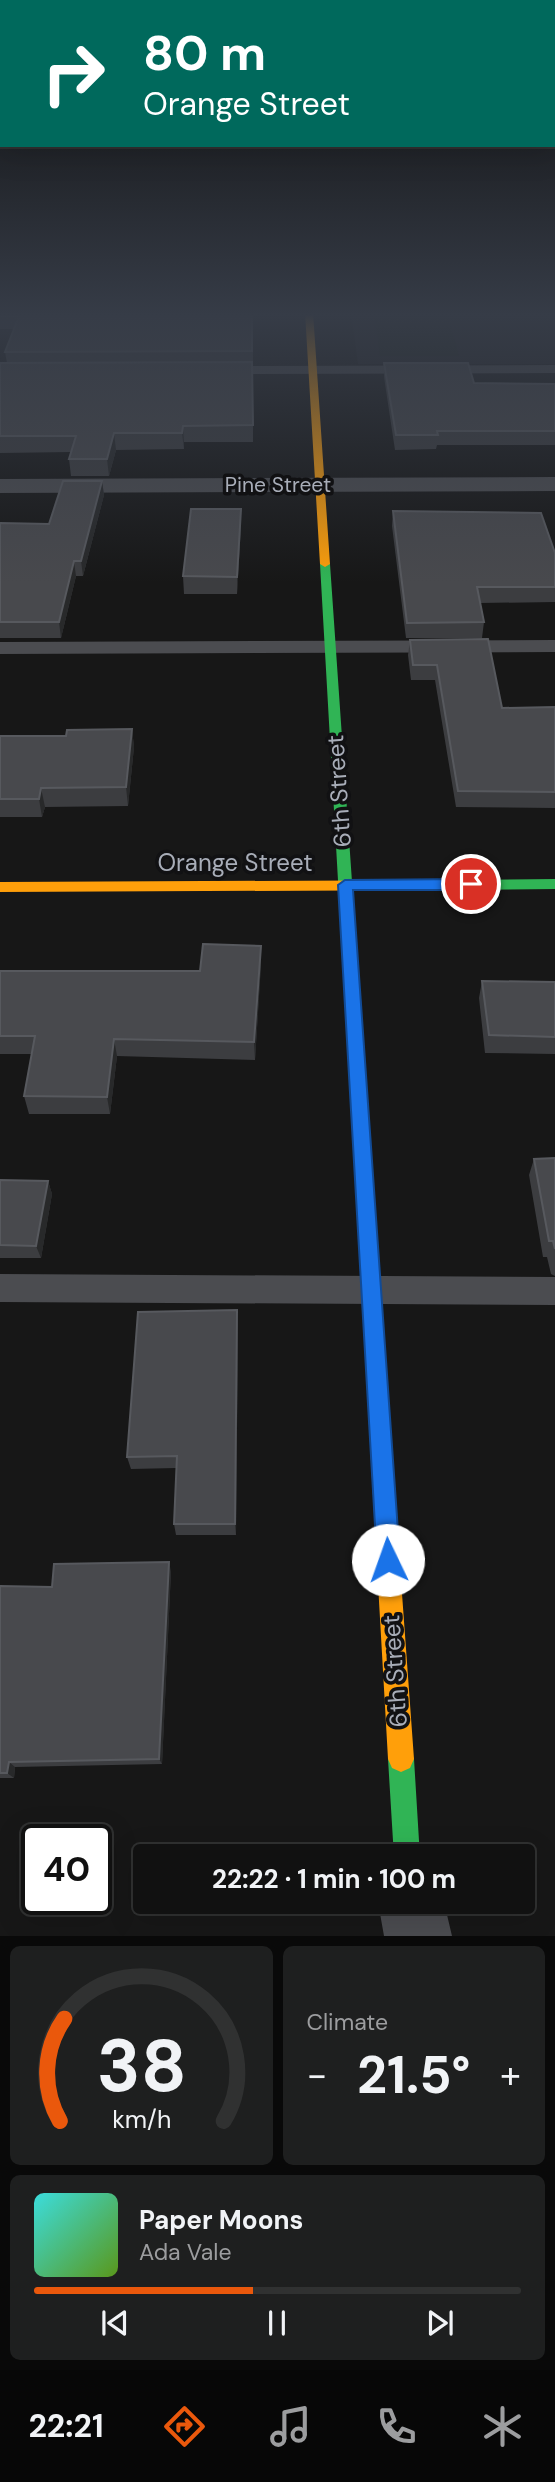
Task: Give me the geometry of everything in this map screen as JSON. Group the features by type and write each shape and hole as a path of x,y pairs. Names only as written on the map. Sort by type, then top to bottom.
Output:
{"street":[{"name":"6th Street","path":"315,402 406,1844"},
{"name":"Pine Street","path":"0,485 555,484"},
{"name":"Orange Street","path":"0,887 555,884"},
{"path":"413,1914 418,1936"}],"lane":[{"path":"0,648 555,646"},
{"path":"0,1288 555,1291"}],"building":[{"path":"0,402 253,402 253,425 183,426 182,433 114,433 107,459 69,459 76,436 0,436"},
{"path":"391,402 555,402 555,431 437,431 438,435 396,435"},
{"path":"63,481 102,481 81,561 74,561 59,622 0,622 0,523 49,524"},
{"path":"191,509 241,509 237,577 183,576"},
{"path":"393,511 541,513 555,553 555,587 477,587 484,622 407,623"},
{"path":"488,639 502,708 555,707 555,792 458,791 437,665 413,665 410,640"},
{"path":"132,729 126,787 41,788 39,799 0,799 0,736 66,736 67,730"},
{"path":"203,944 261,946 254,1042 114,1039 107,1097 24,1096 35,1036 0,1036 0,971 200,971"},
{"path":"482,981 555,982 555,1037 489,1035"},
{"path":"555,1158 555,1249 553,1241 549,1241 534,1159"},
{"path":"0,1180 48,1181 36,1246 0,1245"},
{"path":"237,1310 235,1524 174,1524 177,1456 127,1457 138,1312"},
{"path":"169,1562 159,1759 9,1762 7,1773 0,1773 0,1586 52,1587 54,1564"}],"traffic: fast":[{"path":"325,564 376,1373"},
{"path":"453,885 555,884"},
{"path":"401,1759 406,1844"}],"traffic: slow":[{"path":"315,402 325,564"},
{"path":"0,887 453,885"},
{"path":"376,1373 401,1759"}],"route":[{"path":"388,1560 345,885 471,884"}]}
